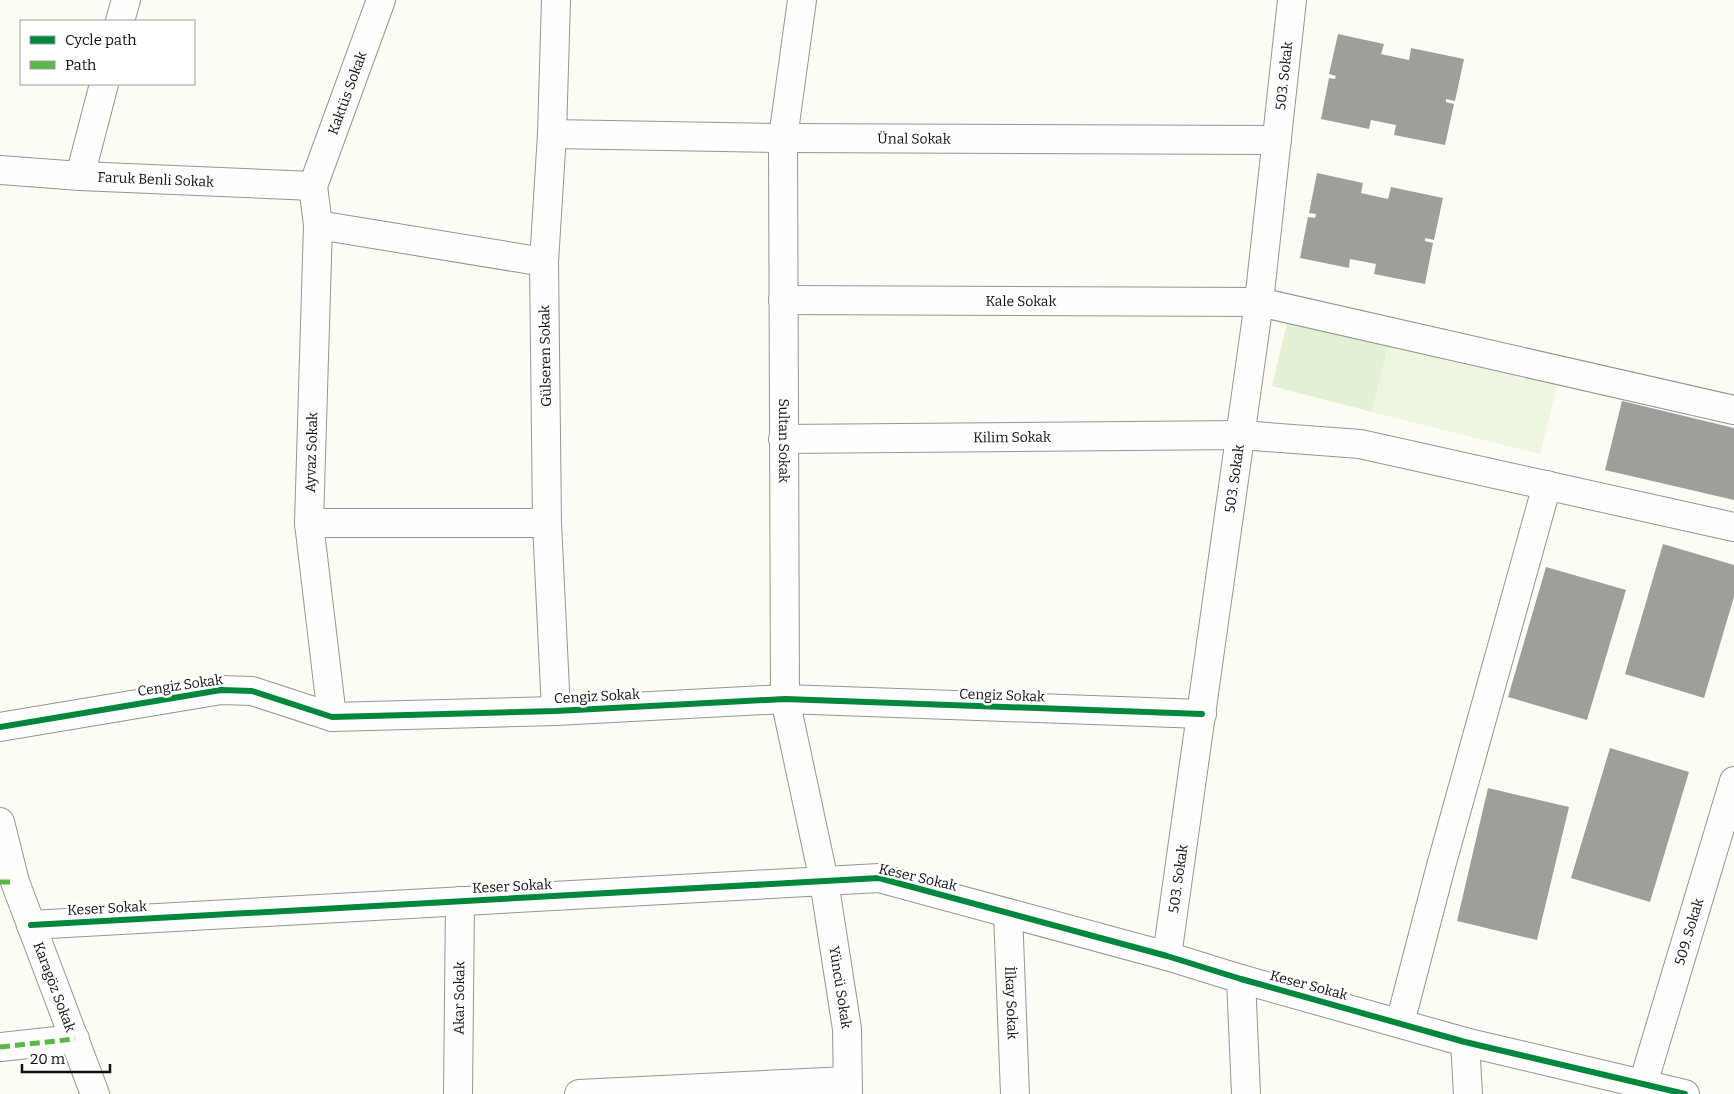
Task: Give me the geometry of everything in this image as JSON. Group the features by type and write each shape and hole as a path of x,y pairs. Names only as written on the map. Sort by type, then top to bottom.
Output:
{"street":[{"path":"120,20 126,0"},
{"name":"Kaktüs Sokak","path":"313,186 381,0"},
{"name":"Gülseren Sokak","path":"556,0 552,134 544,262 547,523 556,711"},
{"name":"Sultan Sokak","path":"802,0 783,138 785,699 824,881"},
{"name":"503. Sokak","path":"1167,956 1241,435 1292,0"},
{"path":"80,176 104,85"},
{"name":"Ünal Sokak","path":"552,134 783,138 1277,140"},
{"name":"Faruk Benli Sokak","path":"0,170 80,176 313,186"},
{"name":"Ayvaz Sokak","path":"313,186 318,225 309,523 332,717"},
{"path":"318,225 544,262"},
{"name":"Kale Sokak","path":"783,300 1258,302 1734,410"},
{"name":"Kilim Sokak","path":"783,440 1241,435 1360,444 1734,527"},
{"path":"1400,1023 1441,866 1547,485"},
{"path":"309,523 547,523"},
{"name":"Cengiz Sokak","path":"0,727 221,690 252,691 332,717 556,711 785,699 1202,714"},
{"name":"509. Sokak","path":"1643,1084 1734,781"},
{"name":"Karagöz Sokak","path":"0,822 8,882 31,925 95,1094"},
{"name":"Keser Sokak","path":"31,925 879,878 1167,956 1241,979 1465,1042 1685,1094"},
{"name":"Yüncü Sokak","path":"824,881 847,1029 848,1087"},
{"name":"Akar Sokak","path":"458,1094 460,901"},
{"name":"İlkay Sokak","path":"1008,913 1015,1094"},
{"path":"1241,979 1246,1094"},
{"path":"0,1047 75,1039"},
{"path":"1465,1042 1468,1094"},
{"path":"579,1094 848,1087"}],"green space":[{"path":"1289,315 1389,344 1372,412 1272,386"},
{"path":"1389,344 1557,386 1540,454 1372,412"}],"building":[{"path":"1338,34 1384,44 1381,54 1409,60 1411,48 1464,59 1455,101 1446,99 1446,102 1454,104 1445,145 1394,135 1396,125 1371,120 1369,129 1321,119 1329,78 1335,79 1336,76 1329,74"},
{"path":"1317,173 1363,183 1361,193 1388,199 1391,187 1443,198 1434,240 1425,238 1425,241 1433,243 1425,284 1374,274 1376,264 1350,259 1349,268 1300,258 1308,217 1315,218 1316,214 1309,213"},
{"path":"1622,401 1734,428 1734,500 1605,470"},
{"path":"1663,544 1734,565 1734,597 1704,698 1625,674"},
{"path":"1546,567 1626,590 1587,720 1508,697"},
{"path":"1610,748 1689,772 1650,902 1571,878"},
{"path":"1488,788 1569,807 1537,940 1457,921"}],"marked path":[{"path":"0,882 15,882"},
{"path":"0,1047 75,1039"}],"cycle path":[{"path":"0,727 221,690 252,691 332,717 556,711 785,699 1202,714"},
{"path":"31,925 879,878 1167,956 1241,979 1465,1042 1685,1094"}]}
